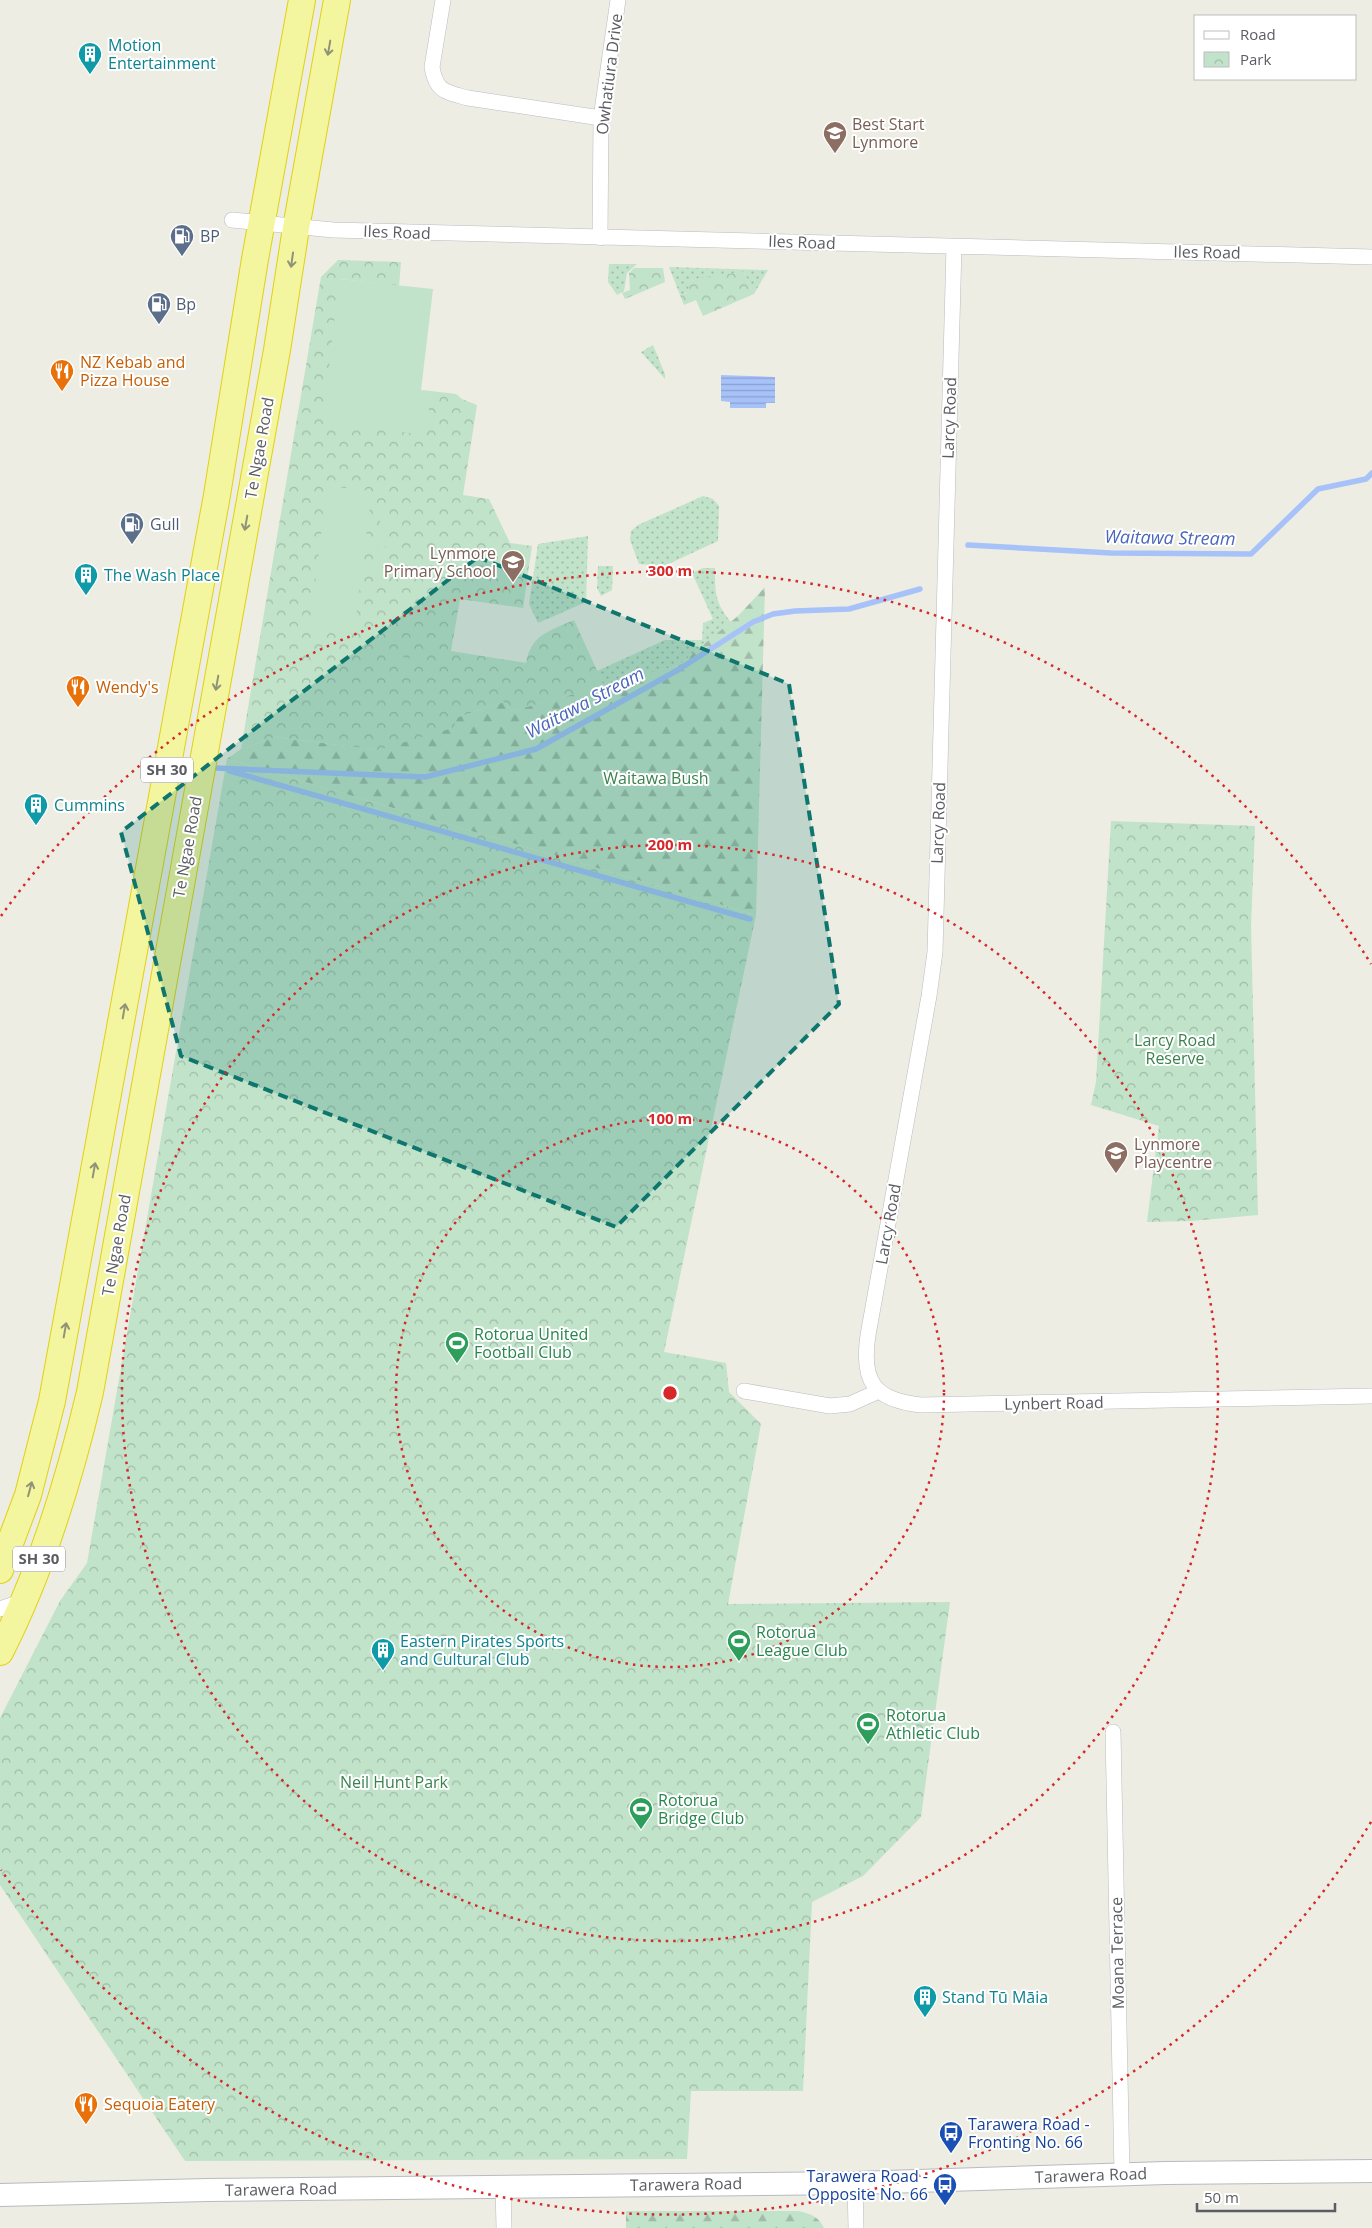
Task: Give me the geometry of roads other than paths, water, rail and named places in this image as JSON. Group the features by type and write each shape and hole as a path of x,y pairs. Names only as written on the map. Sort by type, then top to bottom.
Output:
{"highway":[{"name":"Te Ngae Road","path":"0,1570 7,1542 28,1495 52,1401 215,504 302,0"},
{"name":"Te Ngae Road","path":"0,1652 12,1605 55,1517 74,1456 90,1392 277,350 296,228 337,0"}],"main road":[{"name":"Tarawera Road","path":"0,2195 503,2186 855,2183 1122,2174 1372,2171"}],"street":[{"path":"443,0 432,67 439,88 448,93 468,98 601,118"},
{"name":"Owhatiura Drive","path":"600,238 601,118 618,0"},
{"name":"Iles Road","path":"232,220 296,228 600,238 1372,256"},
{"name":"Larcy Road","path":"879,1391 868,1373 867,1342 929,996 934,952 954,247"},
{"path":"744,1391 830,1406 850,1404 879,1391"},
{"name":"Lynbert Road","path":"879,1391 886,1397 900,1403 921,1405 1372,1396"},
{"name":"Moana Terrace","path":"1114,1732 1122,2174"},
{"path":"855,2183 856,2228"},
{"path":"503,2186 504,2228"}],"water":[{"path":"721,375 775,377 775,403 766,403 766,408 730,408 730,402 721,401"}],"waterway":[{"name":"Waitawa Stream","path":"968,545 1111,553 1251,554 1318,489 1366,479 1372,473"},
{"name":"Waitawa Stream","path":"216,768 425,777 536,749 678,670 753,622 773,614 795,611 849,609 920,589"},
{"path":"230,771 750,919"}],"place":[{"name":"Motion Entertainment","path":"90,75"},
{"name":"Best Start Lynmore","path":"835,154"},
{"name":"BP","path":"182,257"},
{"name":"Bp","path":"159,325"},
{"name":"NZ Kebab and Pizza House","path":"62,392"},
{"name":"Gull","path":"132,545"},
{"name":"Lynmore Primary School","path":"513,583"},
{"name":"The Wash Place","path":"86,596"},
{"name":"Wendy's","path":"78,708"},
{"name":"Cummins","path":"36,826"},
{"name":"Lynmore Playcentre","path":"1116,1174"},
{"name":"Rotorua United Football Club","path":"457,1364"},
{"name":"Rotorua League Club","path":"739,1662"},
{"name":"Eastern Pirates Sports and Cultural Club","path":"383,1671"},
{"name":"Rotorua Athletic Club","path":"868,1745"},
{"name":"Rotorua Bridge Club","path":"641,1830"},
{"name":"Stand Tū Māia","path":"925,2018"},
{"name":"Sequoia Eatery","path":"86,2125"},
{"name":"Tarawera Road - Fronting No. 66","path":"951,2154"},
{"name":"Tarawera Road - Opposite No. 66","path":"945,2206"}],"park label":[{"name":"Waitawa Bush","path":"656,778"},
{"name":"Larcy Road Reserve","path":"1175,1049"},
{"name":"Neil Hunt Park","path":"394,1782"}]}
